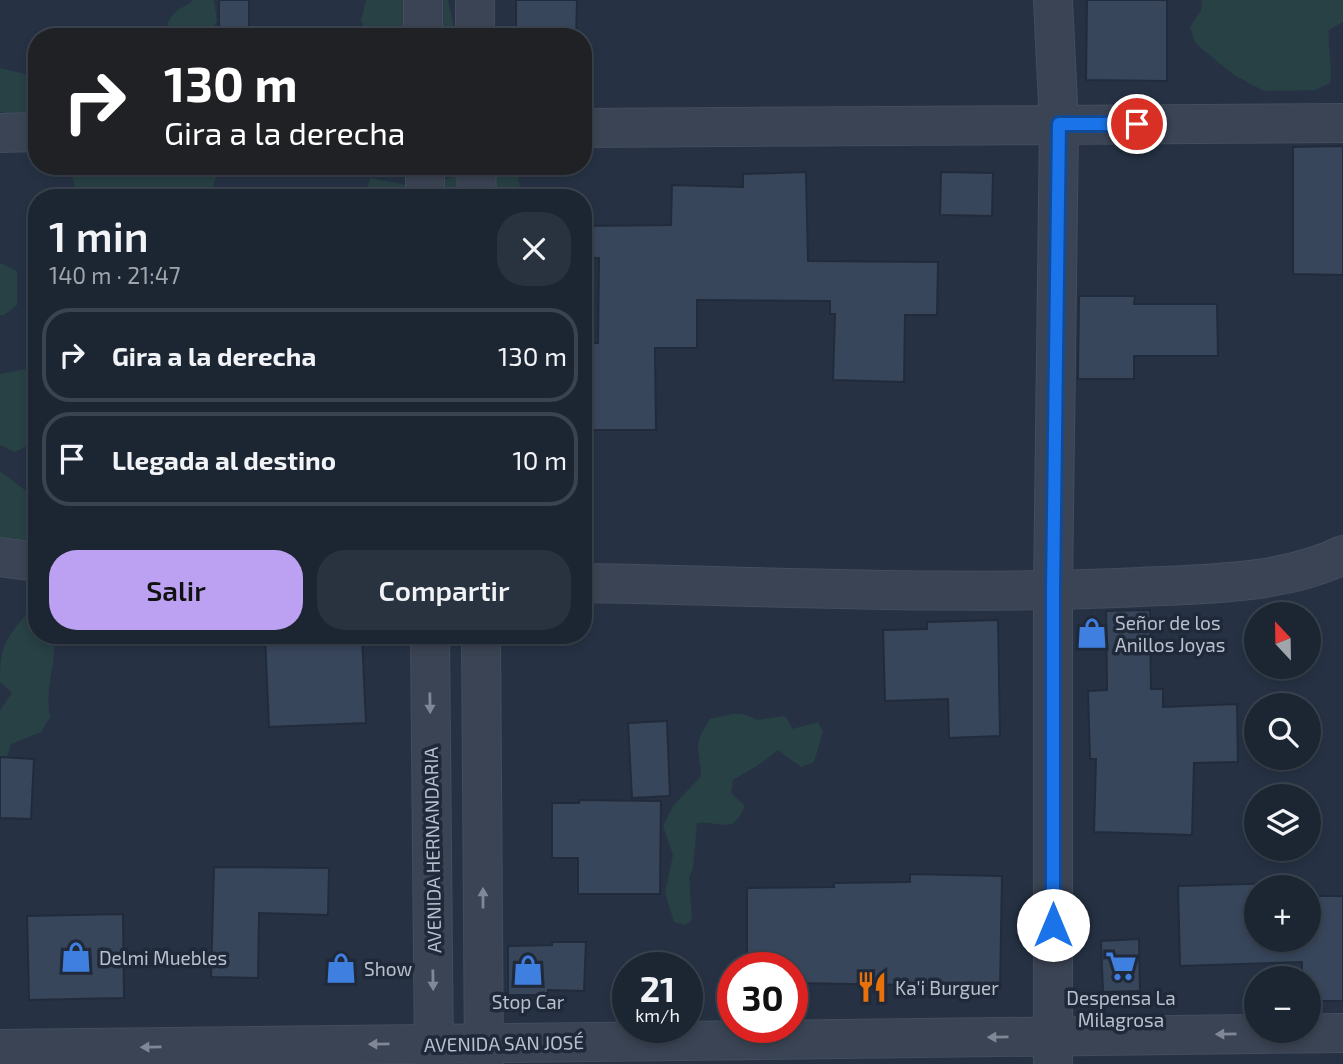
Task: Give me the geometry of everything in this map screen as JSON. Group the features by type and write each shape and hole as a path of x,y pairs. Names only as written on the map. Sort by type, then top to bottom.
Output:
{"street":[{"path":"423,0 423,28"},
{"path":"475,0 475,28"},
{"path":"1053,0 1059,124 1053,591 1053,1050"},
{"path":"592,128 1343,123"},
{"path":"0,133 28,132"},
{"path":"592,583 1053,591 1243,582 1326,563 1343,555"},
{"path":"0,556 28,561"},
{"name":"AVENIDA HERNANDARIA","path":"430,644 434,1054"},
{"path":"481,644 484,1054"},
{"name":"AVENIDA SAN JOSÉ","path":"0,1049 62,1056 1053,1050 1343,1033"}],"green space":[{"path":"192,0 214,0 217,21 213,28 167,28 172,15"},
{"path":"366,0 448,0 454,28 364,28 361,20"},
{"path":"1202,0 1343,0 1343,22 1329,30 1330,83 1315,90 1264,91 1234,75 1195,43 1190,27 1201,10"},
{"path":"0,68 28,75 28,125 0,111"},
{"path":"69,175 218,175 211,189 76,189 73,178"},
{"path":"457,175 514,175 518,177 520,189 367,189 370,178 422,188"},
{"path":"0,263 17,271 17,305 4,315 0,315"},
{"path":"28,369 28,446 15,452 0,445 0,374"},
{"path":"0,471 28,492 28,554 0,564"},
{"path":"28,612 28,644 54,644 49,696 50,717 41,732 11,744 6,760 0,762 0,710 12,693 0,682 1,659 10,636"},
{"path":"743,714 757,720 785,716 793,729 818,722 823,732 814,762 801,767 778,750 733,780 731,793 745,806 736,821 726,825 697,823 693,869 689,877 692,920 685,925 674,922 665,893 673,855 663,826 673,806 701,776 698,747 710,719"}],"building":[{"path":"219,0 249,0 249,28 219,28"},
{"path":"516,0 577,0 576,28 516,28"},
{"path":"1087,0 1167,0 1167,81 1086,80"},
{"path":"1343,146 1343,275 1293,274 1293,147"},
{"path":"806,172 808,261 938,262 937,315 905,315 904,382 833,380 835,314 830,314 830,301 697,300 697,348 655,348 656,430 592,430 592,343 598,343 599,258 592,258 592,226 671,225 672,185 743,187 743,174"},
{"path":"941,172 993,173 992,216 940,215"},
{"path":"1079,296 1135,296 1134,304 1217,304 1218,356 1134,356 1134,379 1078,379"},
{"path":"1150,610 1151,689 1163,689 1163,707 1237,704 1238,762 1194,763 1192,835 1094,832 1096,759 1090,759 1088,691 1107,690 1106,611"},
{"path":"998,620 1000,736 949,738 948,699 885,701 883,630 927,629 927,622"},
{"path":"265,644 362,644 366,723 269,727"},
{"path":"667,721 670,796 632,798 628,723"},
{"path":"0,757 34,759 31,819 0,818"},
{"path":"579,800 661,801 660,894 578,894 578,858 552,858 552,803 579,803"},
{"path":"214,867 329,868 328,915 259,913 258,978 211,977"},
{"path":"910,874 1002,876 1000,989 808,983 808,952 747,952 747,888 834,887 834,883 910,882"},
{"path":"1244,884 1244,952 1321,952 1321,896 1343,896 1343,1001 1321,1001 1321,966 1302,966 1302,962 1180,966 1178,886"},
{"name":"Delmi Muebles","path":"123,914 124,998 29,1000 27,916"},
{"name":"Despensa La Milagrosa","path":"1139,939 1140,991 1103,992 1101,941"},
{"path":"552,942 586,942 584,991 548,990 548,995 508,995 508,946 552,945"}],"place":[{"name":"Señor de los Anillos Joyas","path":"1092,633"},
{"name":"Delmi Muebles","path":"76,957"},
{"name":"Despensa La Milagrosa","path":"1121,966"},
{"name":"Show","path":"341,968"},
{"name":"Stop Car","path":"528,970"},
{"name":"Ka'i Burguer","path":"872,987"}],"route":[{"path":"1053,925 1053,591 1059,124 1137,124"}]}
